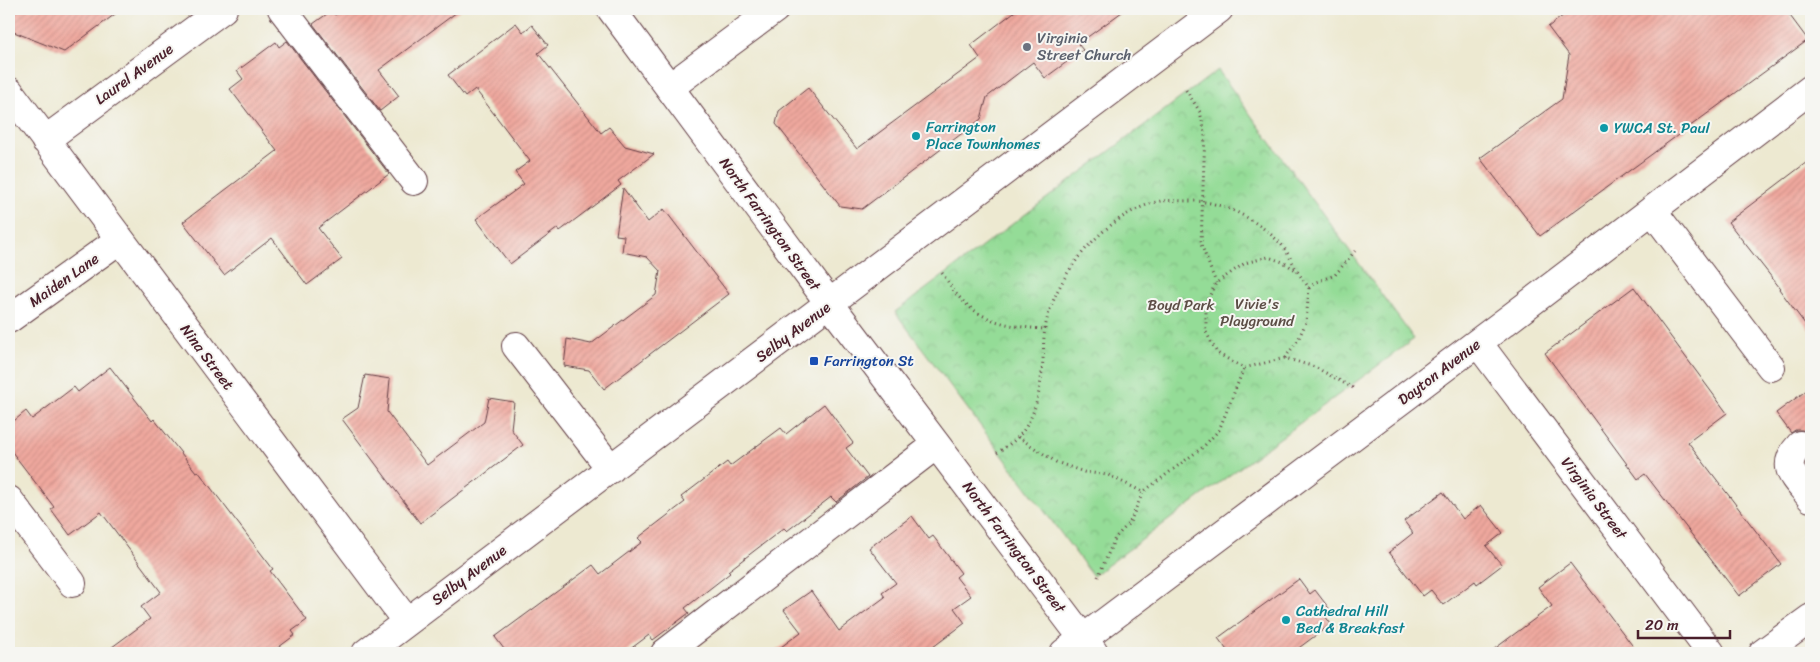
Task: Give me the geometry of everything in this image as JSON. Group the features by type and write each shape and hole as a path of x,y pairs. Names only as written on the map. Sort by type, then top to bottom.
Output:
{"street":[{"name":"Laurel Avenue","path":"45,140 224,9"},
{"path":"282,9 414,181"},
{"name":"North Farrington Street","path":"611,9 936,445 1081,648"},
{"path":"670,87 776,9"},
{"name":"Selby Avenue","path":"366,653 1219,9"},
{"name":"Dayton Avenue","path":"1081,648 1811,89"},
{"name":"Nina Street","path":"9,91 407,622"},
{"path":"1652,210 1771,367"},
{"name":"Maiden Lane","path":"9,319 119,240"},
{"name":"Virginia Street","path":"1478,343 1711,653"},
{"path":"516,346 610,469"},
{"path":"665,653 936,445"},
{"path":"1800,445 1791,455 1788,464 1792,473 1811,498"},
{"path":"9,500 72,583"},
{"path":"1764,653 1811,618"}],"path":[{"path":"1186,90 1200,112 1205,133 1201,244 1216,283"},
{"path":"997,453 1018,437 1028,424 1036,404 1041,382 1044,329 1054,298 1078,257 1106,228 1134,212 1162,201 1202,201 1229,208 1257,224 1280,243 1309,288 1306,322 1298,340 1285,358"},
{"path":"1309,288 1316,282 1335,275 1355,251"},
{"path":"1297,270 1283,262 1268,257 1245,263 1216,283 1206,303 1206,332 1217,353 1244,368 1285,358 1315,367 1353,388"},
{"path":"942,273 960,298 977,313 996,323 1044,329"},
{"path":"1098,577 1115,538 1130,522 1143,492 1203,446 1219,430 1244,368"},
{"path":"1018,437 1056,462 1084,472 1108,475 1143,492"}],"green space":[{"name":"Boyd Park","path":"1218,70 1414,339 1093,576 895,312"}],"building":[{"path":"9,9 122,9 64,52 9,30"},
{"path":"343,9 461,9 379,70 399,96 380,111 313,24 331,11 335,15"},
{"name":"Farrington Place Townhomes","path":"1018,9 1126,9 1078,44 1083,50 1045,78 1033,62 987,97 981,119 862,209 840,206 776,124 779,111 808,88 857,149 980,58 971,45"},
{"name":"YWCA St. Paul","path":"1572,9 1785,9 1808,40 1540,236 1480,158 1562,99 1569,55 1548,27"},
{"path":"516,23 523,32 532,25 548,45 538,53 601,133 609,127 625,146 654,154 618,181 621,185 560,231 558,228 510,264 476,219 524,184 515,172 530,161 475,89 465,97 448,75"},
{"path":"287,41 389,174 318,228 342,259 307,285 272,238 224,275 183,222 277,151 230,89 243,79 237,71 276,42 279,47"},
{"path":"1811,159 1811,332 1780,288 1728,222"},
{"path":"623,188 648,222 664,209 729,294 604,389 589,370 564,366 567,339 591,344 656,295 660,271 647,257 622,252 624,236 616,235"},
{"path":"1634,287 1727,413 1688,442 1781,564 1739,596 1645,474 1638,479 1545,353"},
{"path":"110,367 152,421 154,419 196,472 198,471 273,569 270,571 307,620 292,631 295,635 271,653 104,653 150,619 141,607 161,592 101,512 70,535 51,509 54,507 9,448 9,425 26,411 32,419 74,387 78,392"},
{"path":"365,375 390,379 387,412 427,465 484,422 489,398 514,402 511,429 523,445 420,523 342,419 358,408"},
{"path":"1811,387 1811,435 1802,430 1795,430 1791,433 1776,413"},
{"path":"824,404 853,443 846,448 868,477 836,502 831,497 787,531 784,528 728,571 730,573 685,608 689,613 653,640 649,635 625,653 507,653 495,637 593,565 600,574 642,542 638,538 685,502 681,497 727,462 730,466 781,428 786,434"},
{"path":"1443,492 1463,519 1481,505 1503,533 1486,546 1502,565 1477,584 1475,581 1443,605 1431,590 1423,596 1389,552 1413,533 1404,521"},
{"path":"912,516 929,539 933,536 961,573 956,577 971,596 954,608 965,623 925,653 773,653 801,632 784,610 811,591 839,631 885,597 882,593 896,583 869,548"},
{"path":"1570,563 1638,653 1489,653 1552,606 1538,587"},
{"name":"Cathedral Hill Bed & Breakfast","path":"1299,579 1310,594 1315,590 1331,611 1325,616 1331,624 1292,653 1229,653 1218,638"}],"place":[{"name":"Virginia Street Church","path":"1027,47"},
{"name":"YWCA St. Paul","path":"1604,128"},
{"name":"Farrington Place Townhomes","path":"916,136"},
{"name":"Farrington St","path":"814,361"},
{"name":"Cathedral Hill Bed & Breakfast","path":"1286,620"}],"park label":[{"name":"Vivie's Playground","path":"1257,312"}]}
